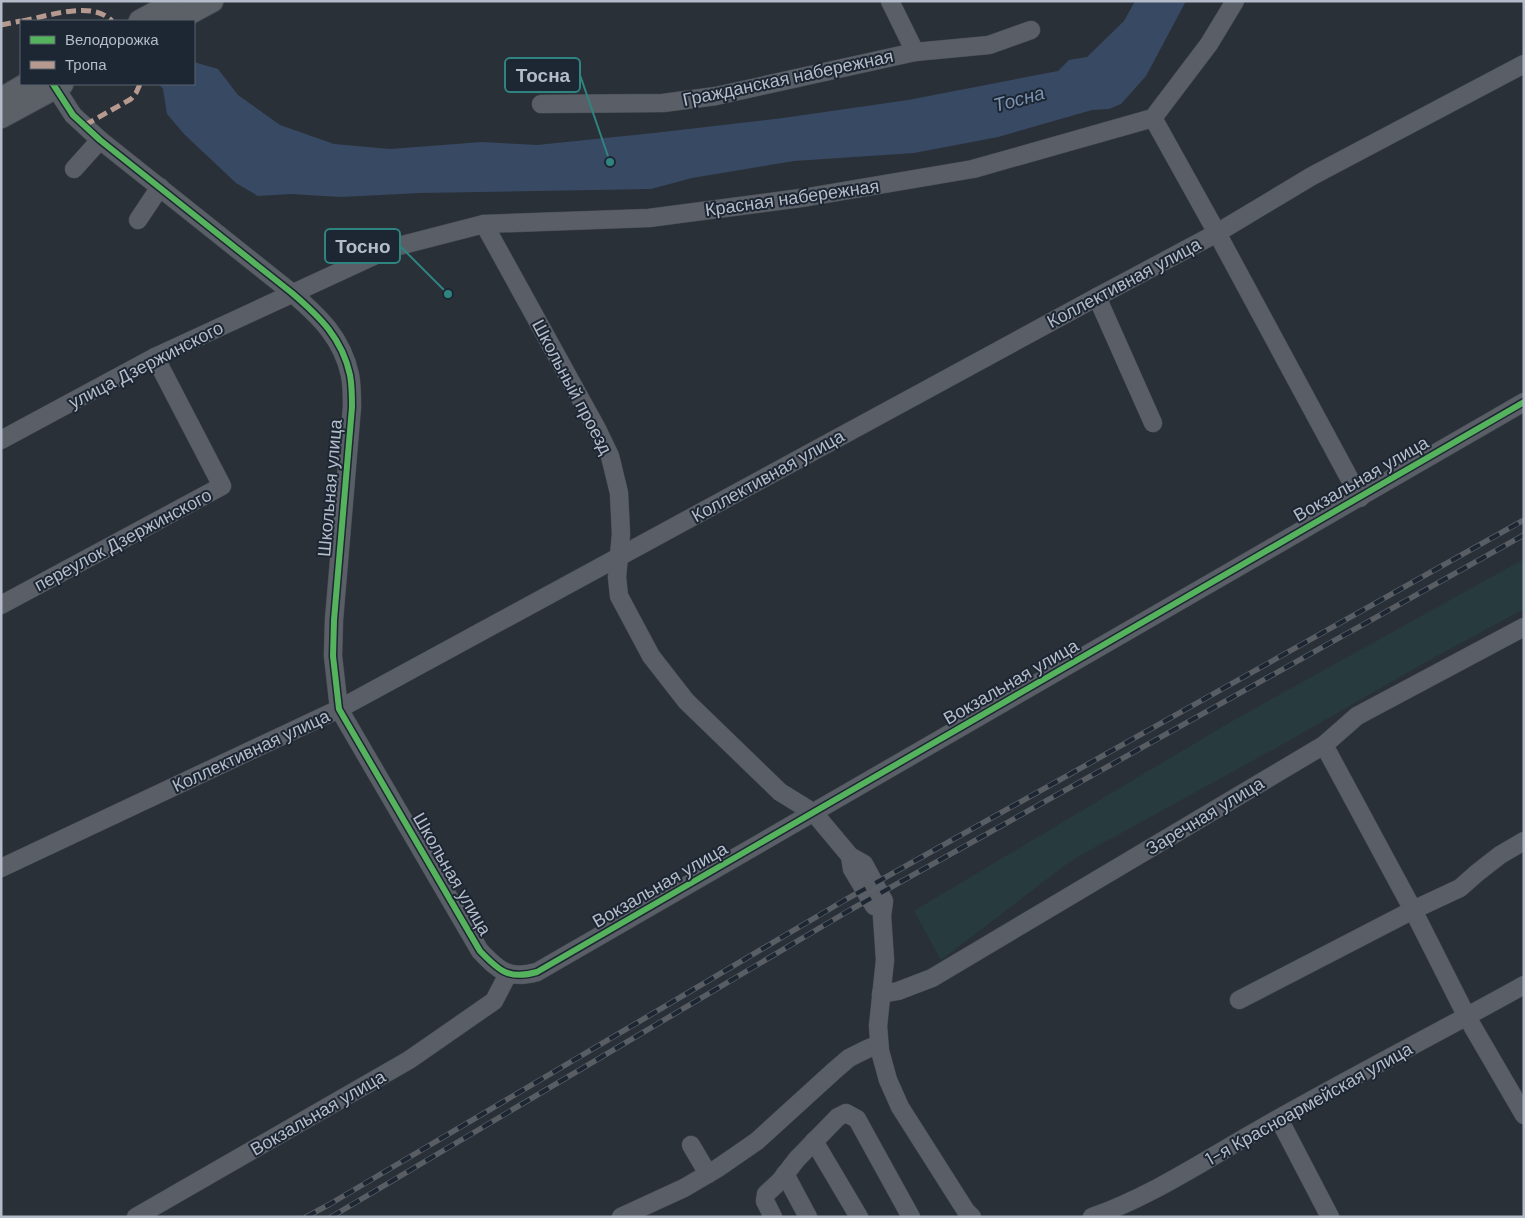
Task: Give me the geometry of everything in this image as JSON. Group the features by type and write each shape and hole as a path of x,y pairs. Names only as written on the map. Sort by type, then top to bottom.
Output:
{"main road":[{"path":"142,20 177,1"},
{"path":"177,20 210,2"},
{"path":"3,93 25,85"},
{"path":"1,117 56,85"}],"street":[{"path":"890,1 915,52"},
{"path":"1235,1 1209,44 1153,118 1360,498"},
{"name":"Гражданская набережная","path":"542,104 663,103 716,96 915,52 989,45 1032,30"},
{"name":"Коллективная улица","path":"1,868 339,710 1217,233 1312,176 1524,64"},
{"name":"Школьная улица","path":"56,85 73,115 100,140 292,293 316,313 334,335 344,355 350,377 352,407 334,620 333,656 339,710 480,952 496,968 508,974"},
{"name":"Красная набережная","path":"292,293 391,248 484,224 648,218 808,197 973,169 1153,118"},
{"path":"74,169 100,140"},
{"path":"138,220 160,187"},
{"name":"Школьный проезд","path":"484,224 596,427 610,456 619,493 621,534 618,577 619,596 651,656 686,701 780,792 814,813 850,856 852,869 870,900 882,916 884,960 881,994"},
{"name":"улица Дзержинского","path":"1,440 155,357 292,293"},
{"path":"1097,297 1153,423"},
{"name":"переулок Дзержинского","path":"1,605 222,486 155,357"},
{"name":"Вокзальная улица","path":"136,1217 409,1060 494,1001 508,974 523,976 537,972 1524,402"},
{"name":"Заречная улица","path":"881,994 898,991 932,978 1324,745 1357,716 1524,627"},
{"path":"1324,745 1413,910 1467,1017 1524,1115"},
{"path":"1239,1000 1413,910 1460,888 1500,855 1524,841"},
{"name":"1-я Красноармейская улица","path":"1092,1217 1112,1210 1188,1172 1279,1119 1524,985"},
{"path":"881,994 878,1026 880,1051 888,1080 900,1107 966,1211 972,1217"},
{"path":"621,1217 684,1188 708,1174 757,1140 849,1058 880,1044"},
{"path":"773,1217 765,1201 766,1194 796,1159 838,1117 846,1113 857,1119 911,1217"},
{"path":"1279,1119 1330,1217"},
{"path":"814,1141 859,1217"},
{"path":"691,1145 708,1174"},
{"path":"785,1174 808,1217"}],"green space":[{"path":"1524,559 1524,609 1072,860 941,960 914,911 1227,724"}],"water":[{"path":"1135,1 1186,1 1146,76 1121,104 1109,109 1092,110 998,137 914,153 794,161 692,178 651,189 419,193 341,197 291,194 258,196 236,183 184,134 167,114 163,89 160,85 195,85 195,62 218,69 238,95 280,125 334,144 390,149 482,142 537,145 783,118 908,100 1058,71 1069,60 1087,57 1124,21"}],"pier":[{"path":"124,1 156,1 166,20 111,20 105,11"}],"railway":[{"path":"306,1217 845,900 1524,520"},
{"path":"331,1217 850,910 1524,535"}],"marked path":[{"path":"26,20 82,10 93,11 110,20"},
{"path":"1,25 20,21"},
{"path":"85,125 131,99 140,85"}],"cycle path":[{"path":"54,85 73,115 100,140 292,293 321,320 342,350 350,375 352,407 334,620 333,656 339,709 480,951 499,969 512,974 519,975 537,972 1524,402"}],"place":[{"name":"Тосна","path":"610,162"},
{"name":"Тосно","path":"448,294"}]}
